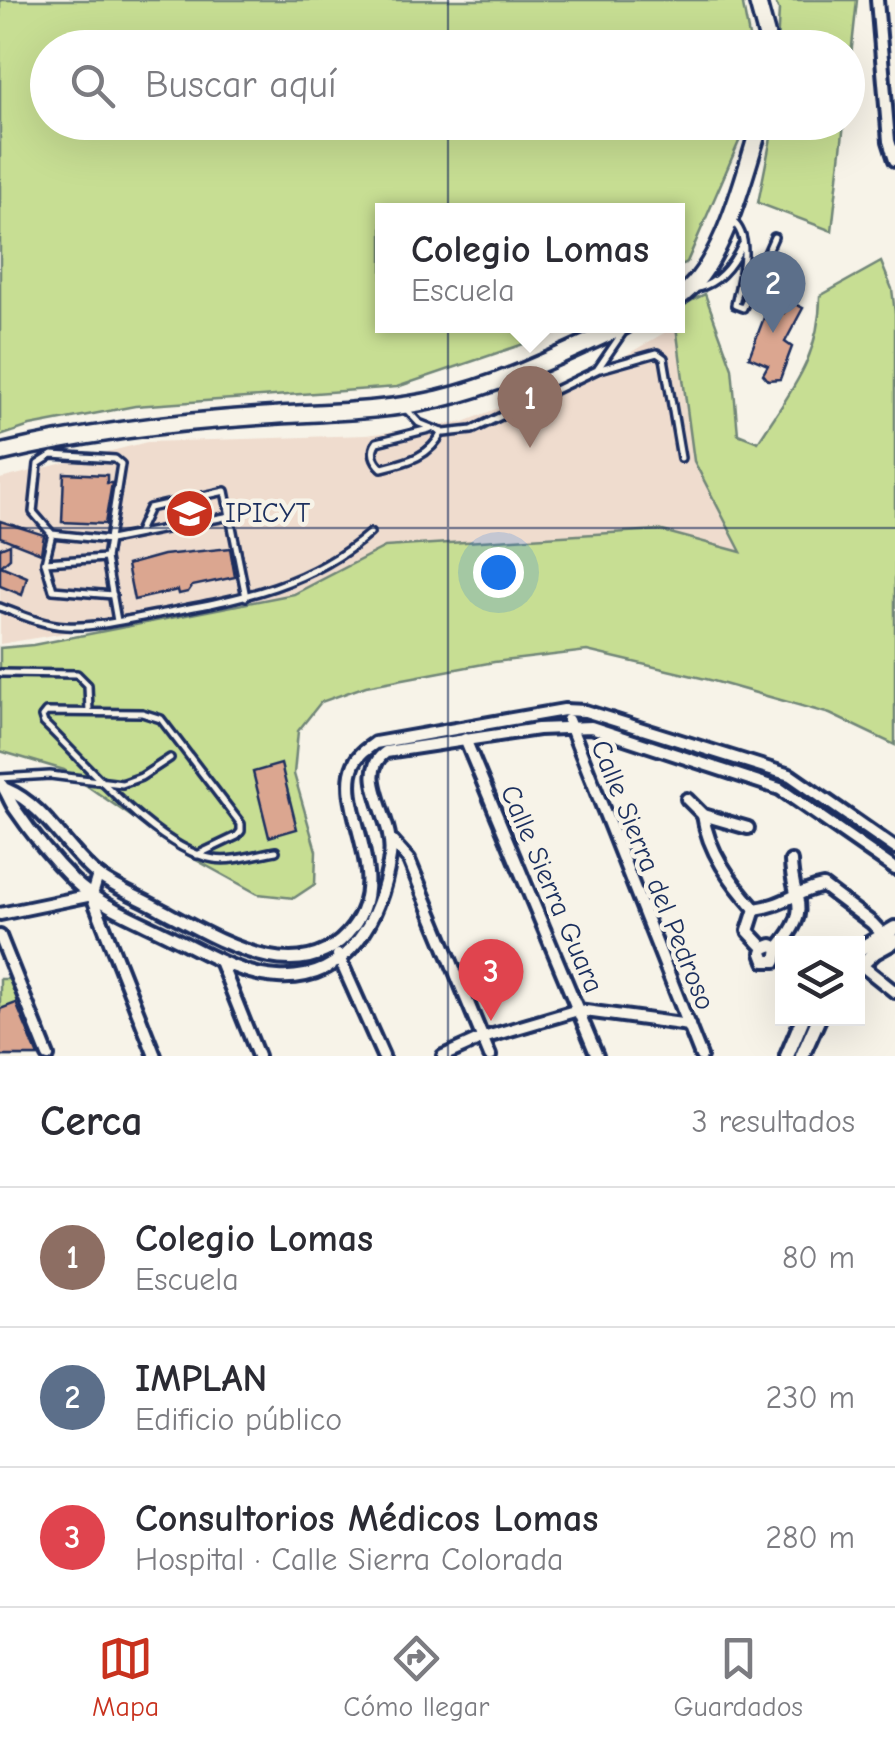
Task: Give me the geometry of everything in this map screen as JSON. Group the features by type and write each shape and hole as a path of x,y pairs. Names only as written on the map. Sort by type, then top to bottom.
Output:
{"main road":[{"path":"757,0 765,30"},
{"path":"685,292 706,268 729,220 755,140"},
{"path":"0,452 153,424 402,405 486,386 610,333"}],"street":[{"path":"877,0 888,141 895,160"},
{"path":"2,783 25,797 68,848 98,876 250,954 299,960 334,946 354,926 366,896 367,865 350,778 363,752 376,743 564,710 585,710 790,775 895,848"},
{"name":"Calle Sierra del Pedroso","path":"564,710 701,1056"},
{"path":"490,1056 409,860 391,840 372,768 375,760 386,752 570,726 591,727 780,790 895,870"},
{"name":"Calle Sierra Guara","path":"465,739 596,1056"},
{"path":"780,790 790,775"},
{"path":"2,783 13,806 52,857 92,896 220,961 279,977 311,973 341,961 361,939 378,910 391,840"},
{"path":"0,808 13,806 25,797"},
{"path":"687,800 702,816 748,828"},
{"path":"702,816 715,854 755,909"},
{"path":"755,909 748,930 764,948 763,959 771,963 778,959 778,948 796,921 798,891 790,861"},
{"path":"98,876 92,896 156,1056"},
{"path":"755,909 782,903 798,891 822,886 890,936 865,955"},
{"path":"0,914 92,896"},
{"path":"0,936 48,1056"},
{"path":"334,946 383,1056"},
{"path":"220,961 258,1056"},
{"path":"865,966 895,992"},
{"path":"443,1056 482,1038 578,1010 689,1025"},
{"path":"787,1056 800,1026"},
{"path":"802,1056 815,1026"}],"lane":[{"path":"729,220 741,229 736,304 743,308 774,237"},
{"path":"685,293 706,286 720,276 743,242"},
{"path":"597,370 621,333"},
{"path":"402,405 419,423 442,432 472,430 597,370 658,353 664,358 681,458"},
{"path":"432,428 377,442 376,462 382,468 419,457 437,443 442,432"},
{"path":"117,621 106,558 110,540 120,464 115,458 52,455 38,464 32,512 52,534 110,540 230,516"},
{"path":"137,534 150,508 225,490 246,597"},
{"path":"0,607 30,619 65,626 117,621 246,597 286,585 348,552 370,533"},
{"path":"52,534 45,562 53,590 112,596"},
{"path":"45,562 106,558"},
{"path":"0,673 77,674 88,685 89,712"},
{"path":"197,854 237,836 242,831 241,824 161,720 142,713 53,710 42,717 106,790 178,844 197,854 217,860 276,851"},
{"path":"2,783 50,775 122,784 170,758"}],"shaded area":[{"path":"664,333 677,333 694,461 742,552 659,530 386,547 295,594 0,644 0,479 147,442 366,435 464,422 621,358"}],"green space":[{"path":"0,0 742,0 748,30 30,30 30,140 740,140 685,263 685,203 375,203 375,333 554,333 550,335 397,387 135,406 30,426 0,436"},
{"path":"774,0 857,0 854,30 778,30 779,10"},
{"path":"771,140 842,140 832,231 758,203"},
{"path":"881,262 892,289 895,745 830,714 587,651 494,662 366,686 321,702 298,731 294,774 316,851 315,884 294,898 258,894 187,855 64,770 0,751 0,648 33,645 294,594 385,547 659,530 741,552 694,461 677,333 685,333 685,304 705,294 732,368 738,434 758,442 809,356 820,296"},
{"path":"0,979 11,979 42,1056 0,1056"}],"building":[{"path":"791,302 803,308 785,342 792,347 780,379 768,380 763,374 768,365 749,357 768,307 784,313"},
{"path":"64,473 107,475 107,483 112,483 105,524 62,522"},
{"path":"0,521 44,535 41,553 0,537"},
{"path":"10,544 10,558 1,566 27,577 22,595 0,586 0,548"},
{"path":"230,548 235,577 192,586 188,592 179,594 178,590 134,600 127,565 163,555"},
{"path":"281,764 297,829 269,837 253,772"},
{"path":"16,1003 38,1056 0,1056 0,1009"}],"place":[{"name":"IMPLAN","path":"773,333"},
{"name":"Colegio Lomas","path":"530,448"},
{"name":"IPICYT","path":"190,513"},
{"name":"Consultorios Médicos Lomas","path":"491,1021"}]}
